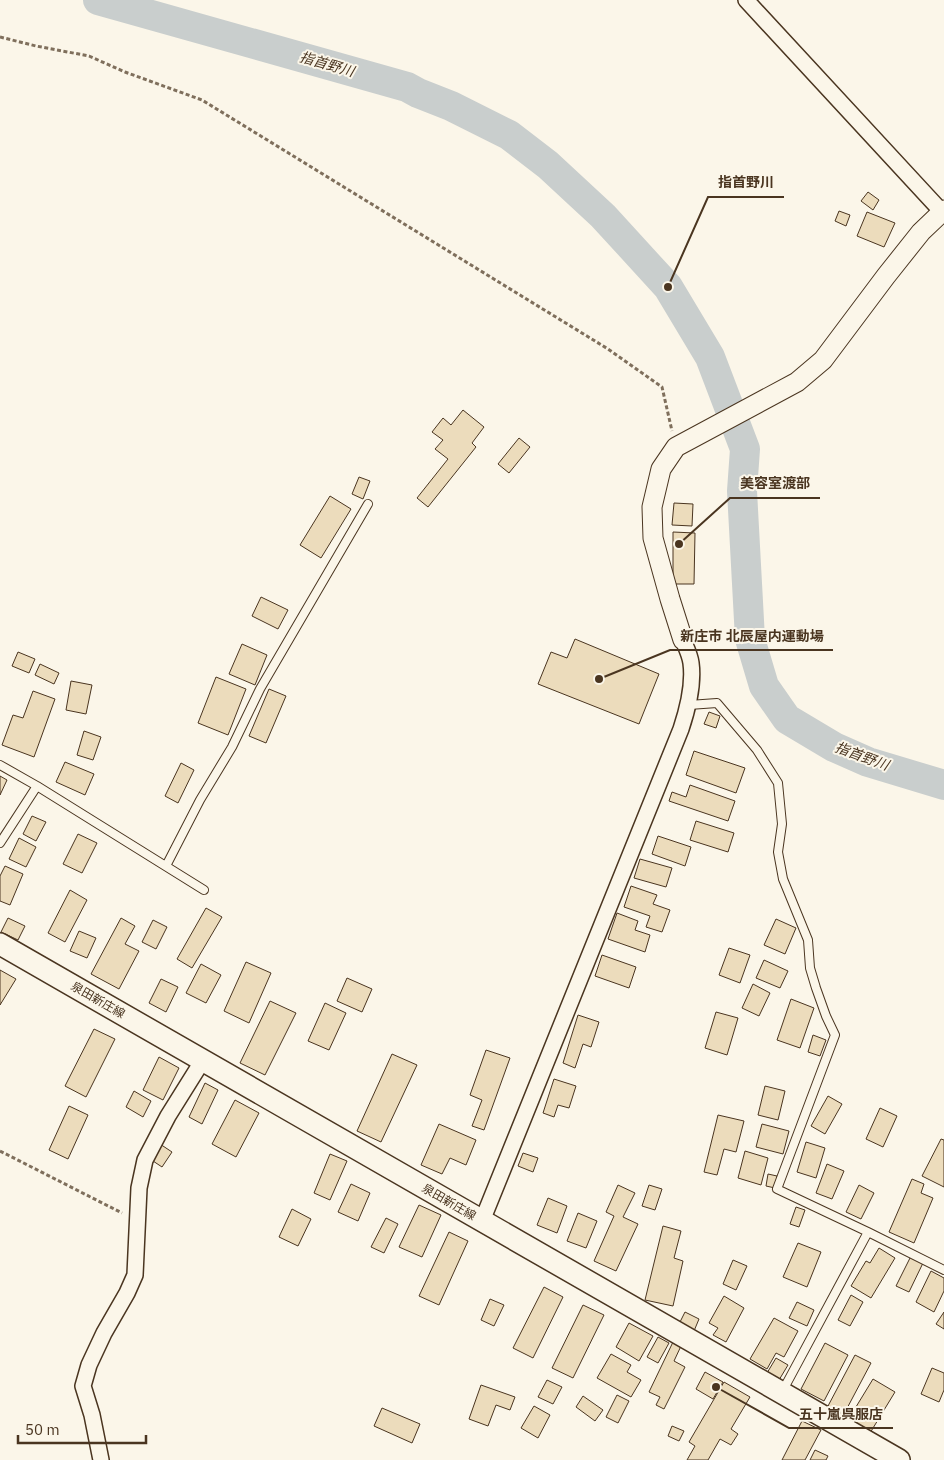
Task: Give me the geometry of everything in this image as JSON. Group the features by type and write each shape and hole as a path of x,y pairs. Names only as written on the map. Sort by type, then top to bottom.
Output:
{"main road":[{"name":"泉田新庄線","path":"0,944 898,1460"}],"street":[{"path":"482,1221 689,705 691,662 670,599 653,538 652,507 661,469 676,447 797,382 824,360 921,232 943,211 746,0"},
{"path":"100,1460 92,1415 83,1386 104,1333 135,1275 139,1188 144,1160 168,1116 203,1060"}],"lane":[{"path":"166,866 200,800 232,747 260,689 368,504"},
{"path":"689,705 717,703 757,750 778,783 782,824 778,852 783,879 808,940 810,968 835,1035 777,1189 944,1270"},
{"path":"0,765 204,890"},
{"path":"0,843 37,786"},
{"path":"782,1393 868,1232"}],"path":[{"path":"0,37 89,56 125,72 202,100 608,349 662,387 676,447"},
{"path":"0,1152 138,1220"}],"building":[{"path":"868,192 879,200 873,210 861,201"},
{"path":"839,211 850,215 846,226 835,221"},
{"path":"867,212 895,223 884,247 857,236"},
{"path":"463,410 484,427 472,443 476,447 428,507 417,498 448,459 435,449 443,440 432,432 443,418 451,425"},
{"path":"519,438 530,447 509,473 498,464"},
{"path":"359,477 370,481 363,499 352,494"},
{"path":"330,496 351,509 321,558 300,545"},
{"path":"674,503 693,504 692,526 672,525"},
{"path":"673,532 695,533 694,584 673,584"},
{"path":"261,597 288,610 278,629 252,616"},
{"path":"575,639 659,674 639,724 538,684 551,652 567,658"},
{"path":"242,644 267,655 255,685 229,674"},
{"path":"18,652 35,659 29,673 12,666"},
{"path":"40,664 59,673 54,684 35,675"},
{"path":"216,677 246,689 228,735 198,723"},
{"path":"71,681 92,685 86,714 66,710"},
{"path":"269,689 286,696 266,743 249,736"},
{"path":"33,691 55,699 34,757 2,745 13,715 23,718"},
{"path":"709,712 720,716 716,728 704,724"},
{"path":"84,731 101,737 93,760 77,755"},
{"path":"694,751 745,768 736,793 686,775"},
{"path":"65,762 94,774 85,795 56,782"},
{"path":"181,763 194,770 178,803 165,796"},
{"path":"0,776 7,780 0,795"},
{"path":"690,785 735,801 728,821 669,801 672,792 686,797"},
{"path":"32,816 46,822 36,841 23,834"},
{"path":"696,821 734,833 728,852 690,840"},
{"path":"78,834 97,843 82,873 63,864"},
{"path":"658,836 691,847 685,866 652,854"},
{"path":"19,838 36,847 26,867 9,859"},
{"path":"640,859 672,868 666,887 634,878"},
{"path":"5,866 23,874 10,905 0,901 0,876"},
{"path":"631,886 657,895 653,904 670,910 662,932 646,927 650,916 624,907"},
{"path":"70,890 87,900 65,942 48,933"},
{"path":"206,908 222,917 192,968 177,959"},
{"path":"617,913 638,921 635,930 650,935 645,952 608,939"},
{"path":"8,918 25,926 18,940 1,932"},
{"path":"121,918 135,926 125,944 139,951 119,989 91,974"},
{"path":"776,919 796,928 785,954 764,945"},
{"path":"153,920 167,927 156,949 142,942"},
{"path":"79,931 96,938 87,958 70,951"},
{"path":"729,948 750,955 740,983 719,975"},
{"path":"602,955 636,967 629,988 595,976"},
{"path":"764,960 788,971 780,988 756,978"},
{"path":"246,962 271,973 249,1023 224,1011"},
{"path":"201,964 221,975 206,1003 186,993"},
{"path":"0,970 16,979 0,1005"},
{"path":"347,978 372,989 362,1012 337,1001"},
{"path":"161,979 178,987 166,1012 149,1003"},
{"path":"753,984 770,993 759,1016 742,1008"},
{"path":"791,999 814,1008 800,1048 777,1040"},
{"path":"270,1001 296,1013 265,1075 240,1063"},
{"path":"325,1003 346,1013 329,1050 308,1041"},
{"path":"716,1012 738,1018 727,1055 705,1048"},
{"path":"578,1015 599,1022 591,1047 583,1044 575,1068 563,1063"},
{"path":"94,1029 115,1039 86,1097 65,1086"},
{"path":"813,1035 826,1040 820,1056 808,1052"},
{"path":"486,1050 510,1058 484,1130 472,1126 482,1100 470,1095"},
{"path":"392,1054 417,1065 381,1142 357,1131"},
{"path":"159,1057 179,1068 163,1100 143,1090"},
{"path":"554,1079 576,1086 569,1108 558,1105 554,1117 543,1113"},
{"path":"205,1083 218,1090 202,1124 189,1117"},
{"path":"765,1086 785,1091 778,1120 758,1115"},
{"path":"134,1091 151,1101 143,1117 126,1107"},
{"path":"828,1096 842,1104 825,1134 811,1126"},
{"path":"235,1100 259,1113 236,1157 212,1144"},
{"path":"69,1106 88,1115 68,1159 49,1150"},
{"path":"880,1108 897,1116 883,1147 866,1139"},
{"path":"718,1115 744,1121 736,1152 724,1149 717,1175 704,1172"},
{"path":"439,1124 476,1140 466,1165 450,1158 442,1174 421,1165"},
{"path":"762,1124 789,1131 783,1154 756,1147"},
{"path":"941,1139 944,1140 944,1187 922,1176"},
{"path":"806,1142 825,1148 816,1178 797,1172"},
{"path":"160,1144 172,1152 162,1167 150,1159"},
{"path":"745,1151 768,1158 761,1185 738,1178"},
{"path":"523,1153 538,1158 533,1172 518,1166"},
{"path":"330,1154 347,1161 330,1200 314,1193"},
{"path":"827,1164 844,1171 832,1199 816,1193"},
{"path":"768,1174 777,1176 775,1188 766,1186"},
{"path":"912,1179 924,1184 921,1193 933,1198 914,1243 889,1232"},
{"path":"351,1184 370,1193 358,1221 338,1212"},
{"path":"618,1185 635,1193 623,1217 638,1224 616,1271 594,1261 614,1216 606,1212"},
{"path":"649,1185 662,1189 655,1210 642,1206"},
{"path":"859,1185 874,1193 861,1219 846,1212"},
{"path":"548,1198 567,1206 557,1233 537,1225"},
{"path":"419,1205 441,1215 422,1257 399,1247"},
{"path":"796,1207 805,1210 799,1227 790,1224"},
{"path":"292,1209 311,1219 298,1246 279,1237"},
{"path":"578,1213 597,1221 586,1248 567,1241"},
{"path":"386,1218 398,1224 384,1253 371,1247"},
{"path":"663,1226 681,1231 674,1258 683,1261 673,1306 645,1300"},
{"path":"449,1232 468,1241 439,1305 419,1296"},
{"path":"798,1243 821,1252 807,1287 783,1277"},
{"path":"879,1248 895,1258 871,1298 851,1286 866,1261 870,1263"},
{"path":"911,1256 923,1263 909,1292 896,1286"},
{"path":"733,1260 747,1266 736,1290 723,1284"},
{"path":"931,1271 944,1278 944,1291 934,1312 916,1302"},
{"path":"544,1287 563,1297 533,1358 513,1348"},
{"path":"851,1295 863,1302 850,1326 838,1320"},
{"path":"724,1296 744,1308 726,1342 713,1335 718,1328 709,1323"},
{"path":"490,1299 504,1305 494,1326 481,1320"},
{"path":"797,1302 814,1310 807,1326 789,1318"},
{"path":"583,1305 604,1315 573,1378 552,1368"},
{"path":"685,1312 699,1319 694,1331 679,1324"},
{"path":"944,1312 944,1329 936,1324"},
{"path":"774,1318 798,1331 784,1357 776,1353 767,1369 750,1359"},
{"path":"629,1323 653,1336 639,1361 616,1347"},
{"path":"658,1337 669,1343 658,1363 647,1357"},
{"path":"673,1342 681,1346 674,1361 685,1367 664,1409 656,1405 660,1397 649,1392"},
{"path":"825,1343 848,1355 824,1401 801,1389"},
{"path":"611,1354 631,1365 627,1372 641,1380 631,1397 597,1378"},
{"path":"855,1355 871,1363 844,1414 828,1406"},
{"path":"776,1358 788,1365 779,1380 767,1373"},
{"path":"932,1368 944,1373 944,1390 939,1402 921,1394"},
{"path":"705,1372 723,1382 713,1399 696,1389"},
{"path":"873,1379 895,1392 870,1433 848,1420"},
{"path":"547,1380 562,1387 553,1404 538,1397"},
{"path":"724,1382 750,1397 731,1429 738,1434 731,1445 720,1439 708,1460 687,1460 695,1446 689,1442"},
{"path":"481,1385 515,1397 510,1410 496,1405 488,1426 469,1419"},
{"path":"617,1395 629,1401 618,1423 606,1417"},
{"path":"583,1396 603,1410 595,1421 576,1407"},
{"path":"534,1406 550,1415 538,1438 521,1428"},
{"path":"382,1408 420,1424 412,1443 374,1426"},
{"path":"802,1421 821,1430 805,1460 782,1460"},
{"path":"672,1426 684,1431 679,1441 668,1436"},
{"path":"815,1450 828,1456 826,1460 810,1460"}],"waterway":[{"name":"指首野川","path":"98,0 407,87 451,106 509,135 548,165 603,216 668,287 710,357 745,449 742,491 750,639 764,686 787,719 834,747 868,762 944,785"}],"place":[{"name":"指首野川","path":"668,287"},
{"name":"美容室渡部","path":"679,544"},
{"name":"新庄市 北辰屋内運動場","path":"599,679"},
{"name":"五十嵐呉服店","path":"716,1387"}]}
